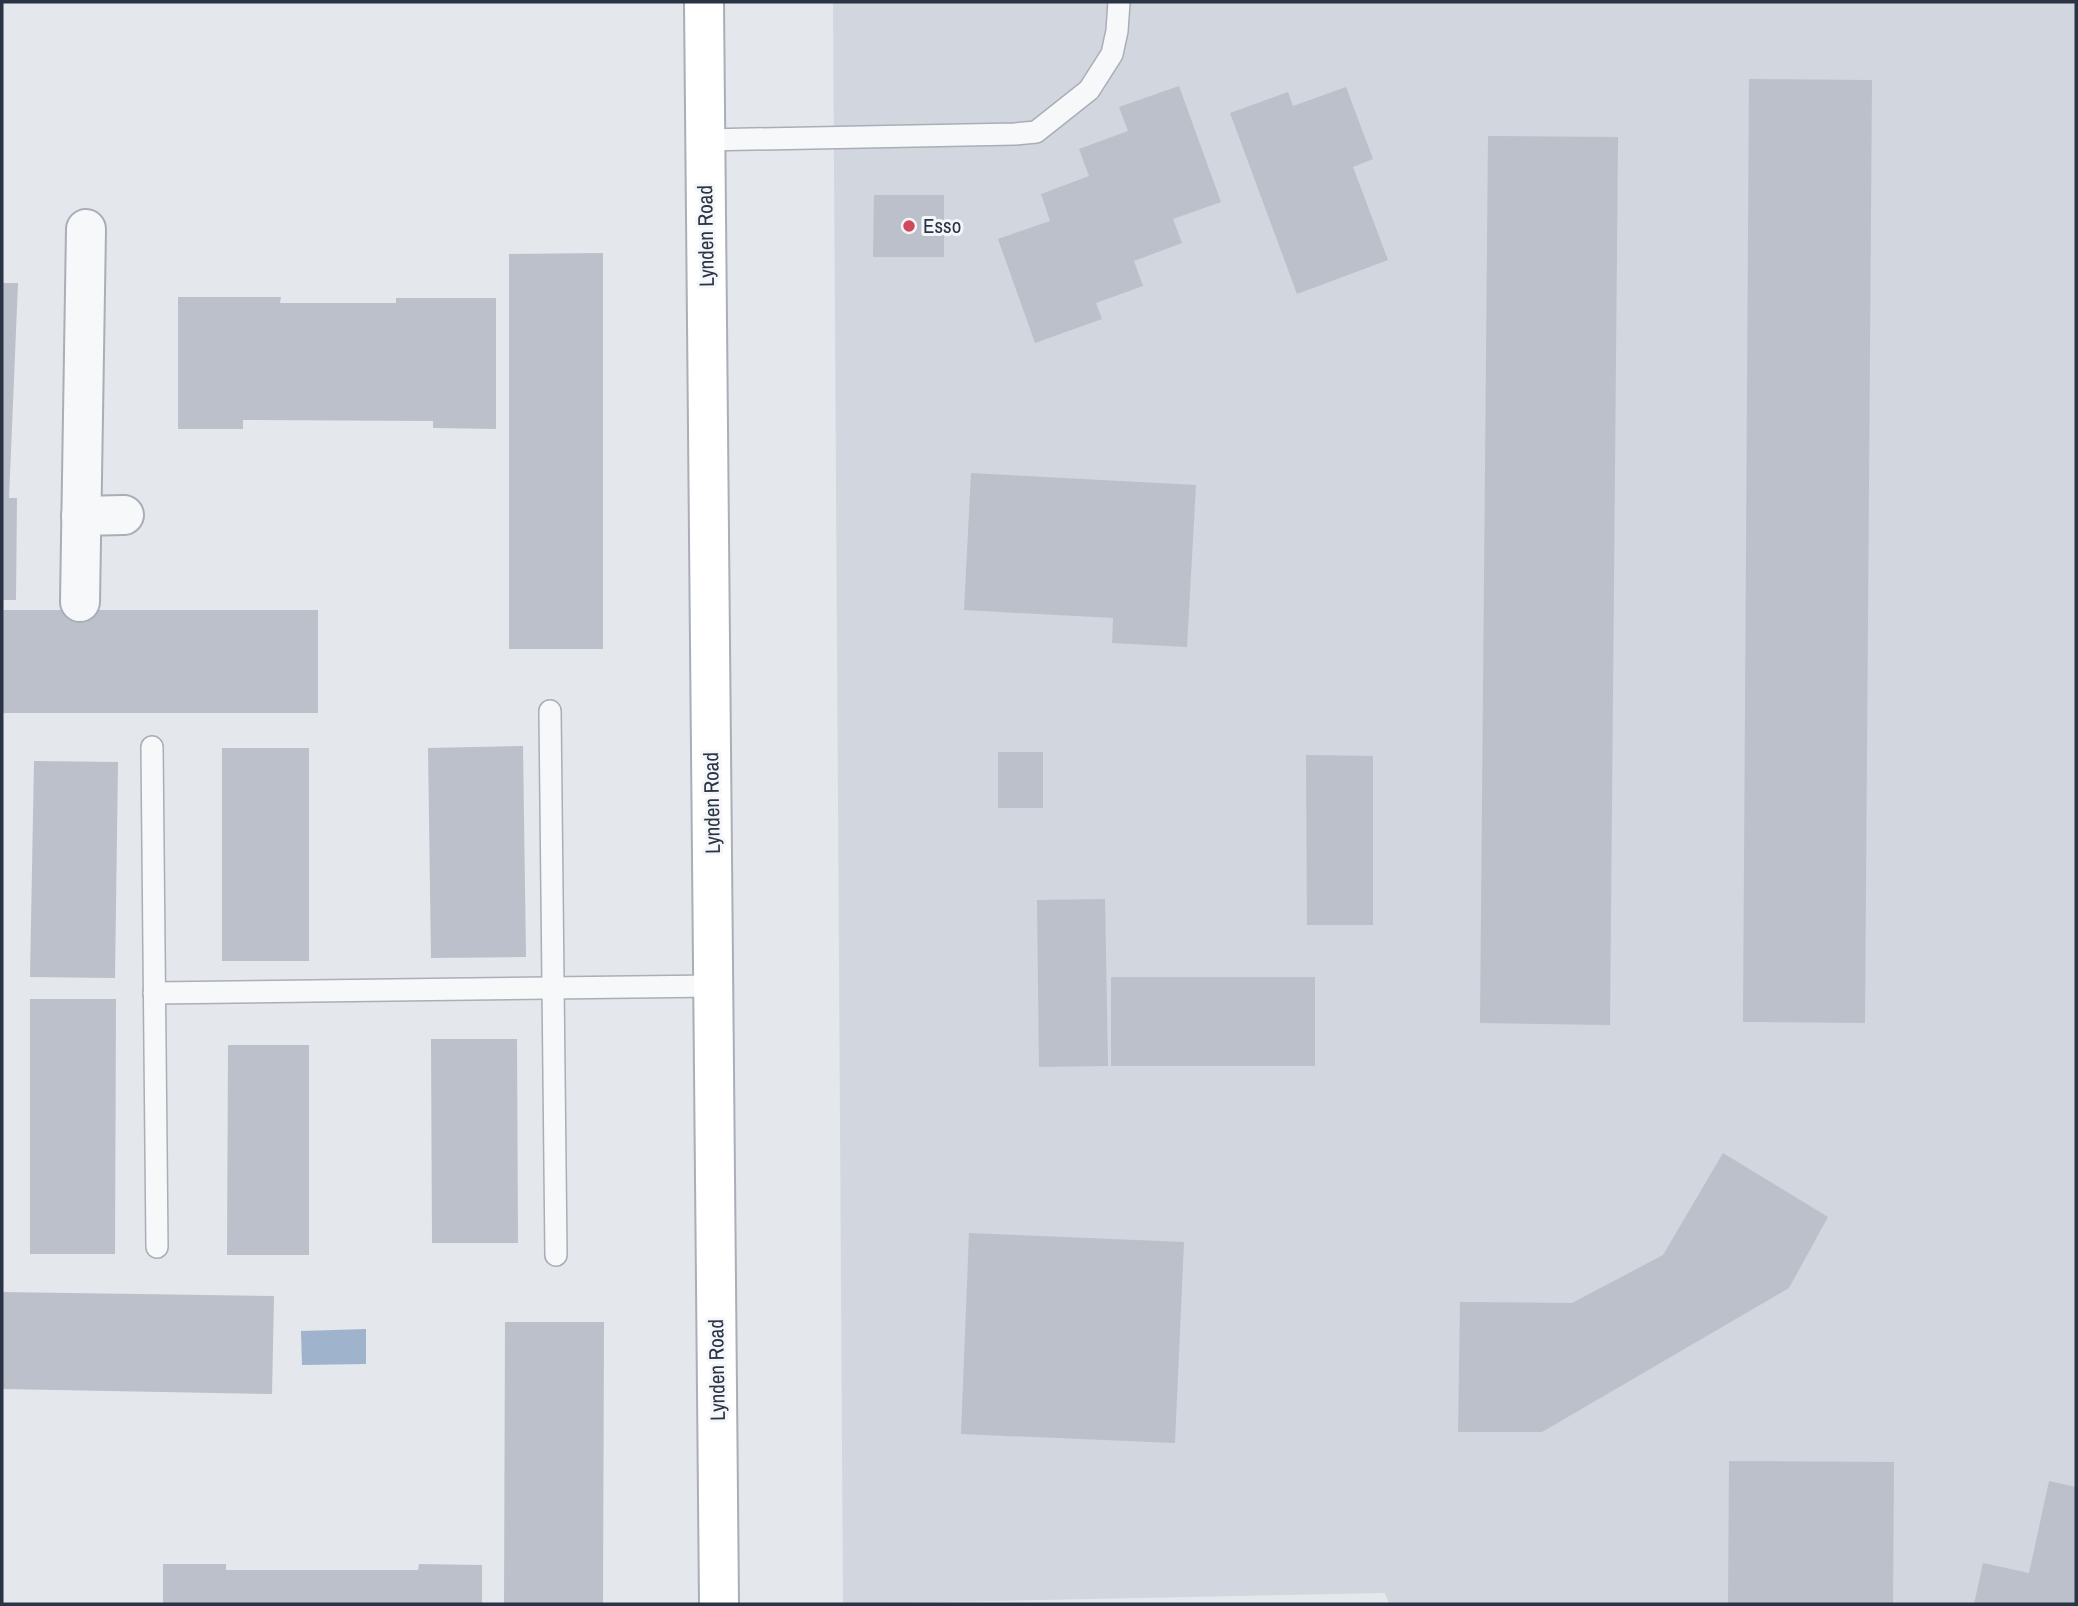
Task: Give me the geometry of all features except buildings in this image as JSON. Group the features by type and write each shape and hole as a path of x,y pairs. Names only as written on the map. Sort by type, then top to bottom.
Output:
{"main road":[{"name":"Lynden Road","path":"704,2 719,1604"}],"street":[{"path":"80,602 86,229"},
{"path":"82,516 124,515"}],"lane":[{"path":"705,141 1036,132 1089,90 1095,81 1112,54 1119,2"},
{"path":"550,711 556,1255"},
{"path":"152,747 157,1247"},
{"path":"155,993 714,986"}],"shaded area":[{"path":"833,2 2076,2 2076,1604 1389,1604 1385,1593 843,1604"}],"water":[{"path":"366,1329 366,1364 302,1365 301,1331"}],"place":[{"name":"Esso","path":"909,226"}]}
